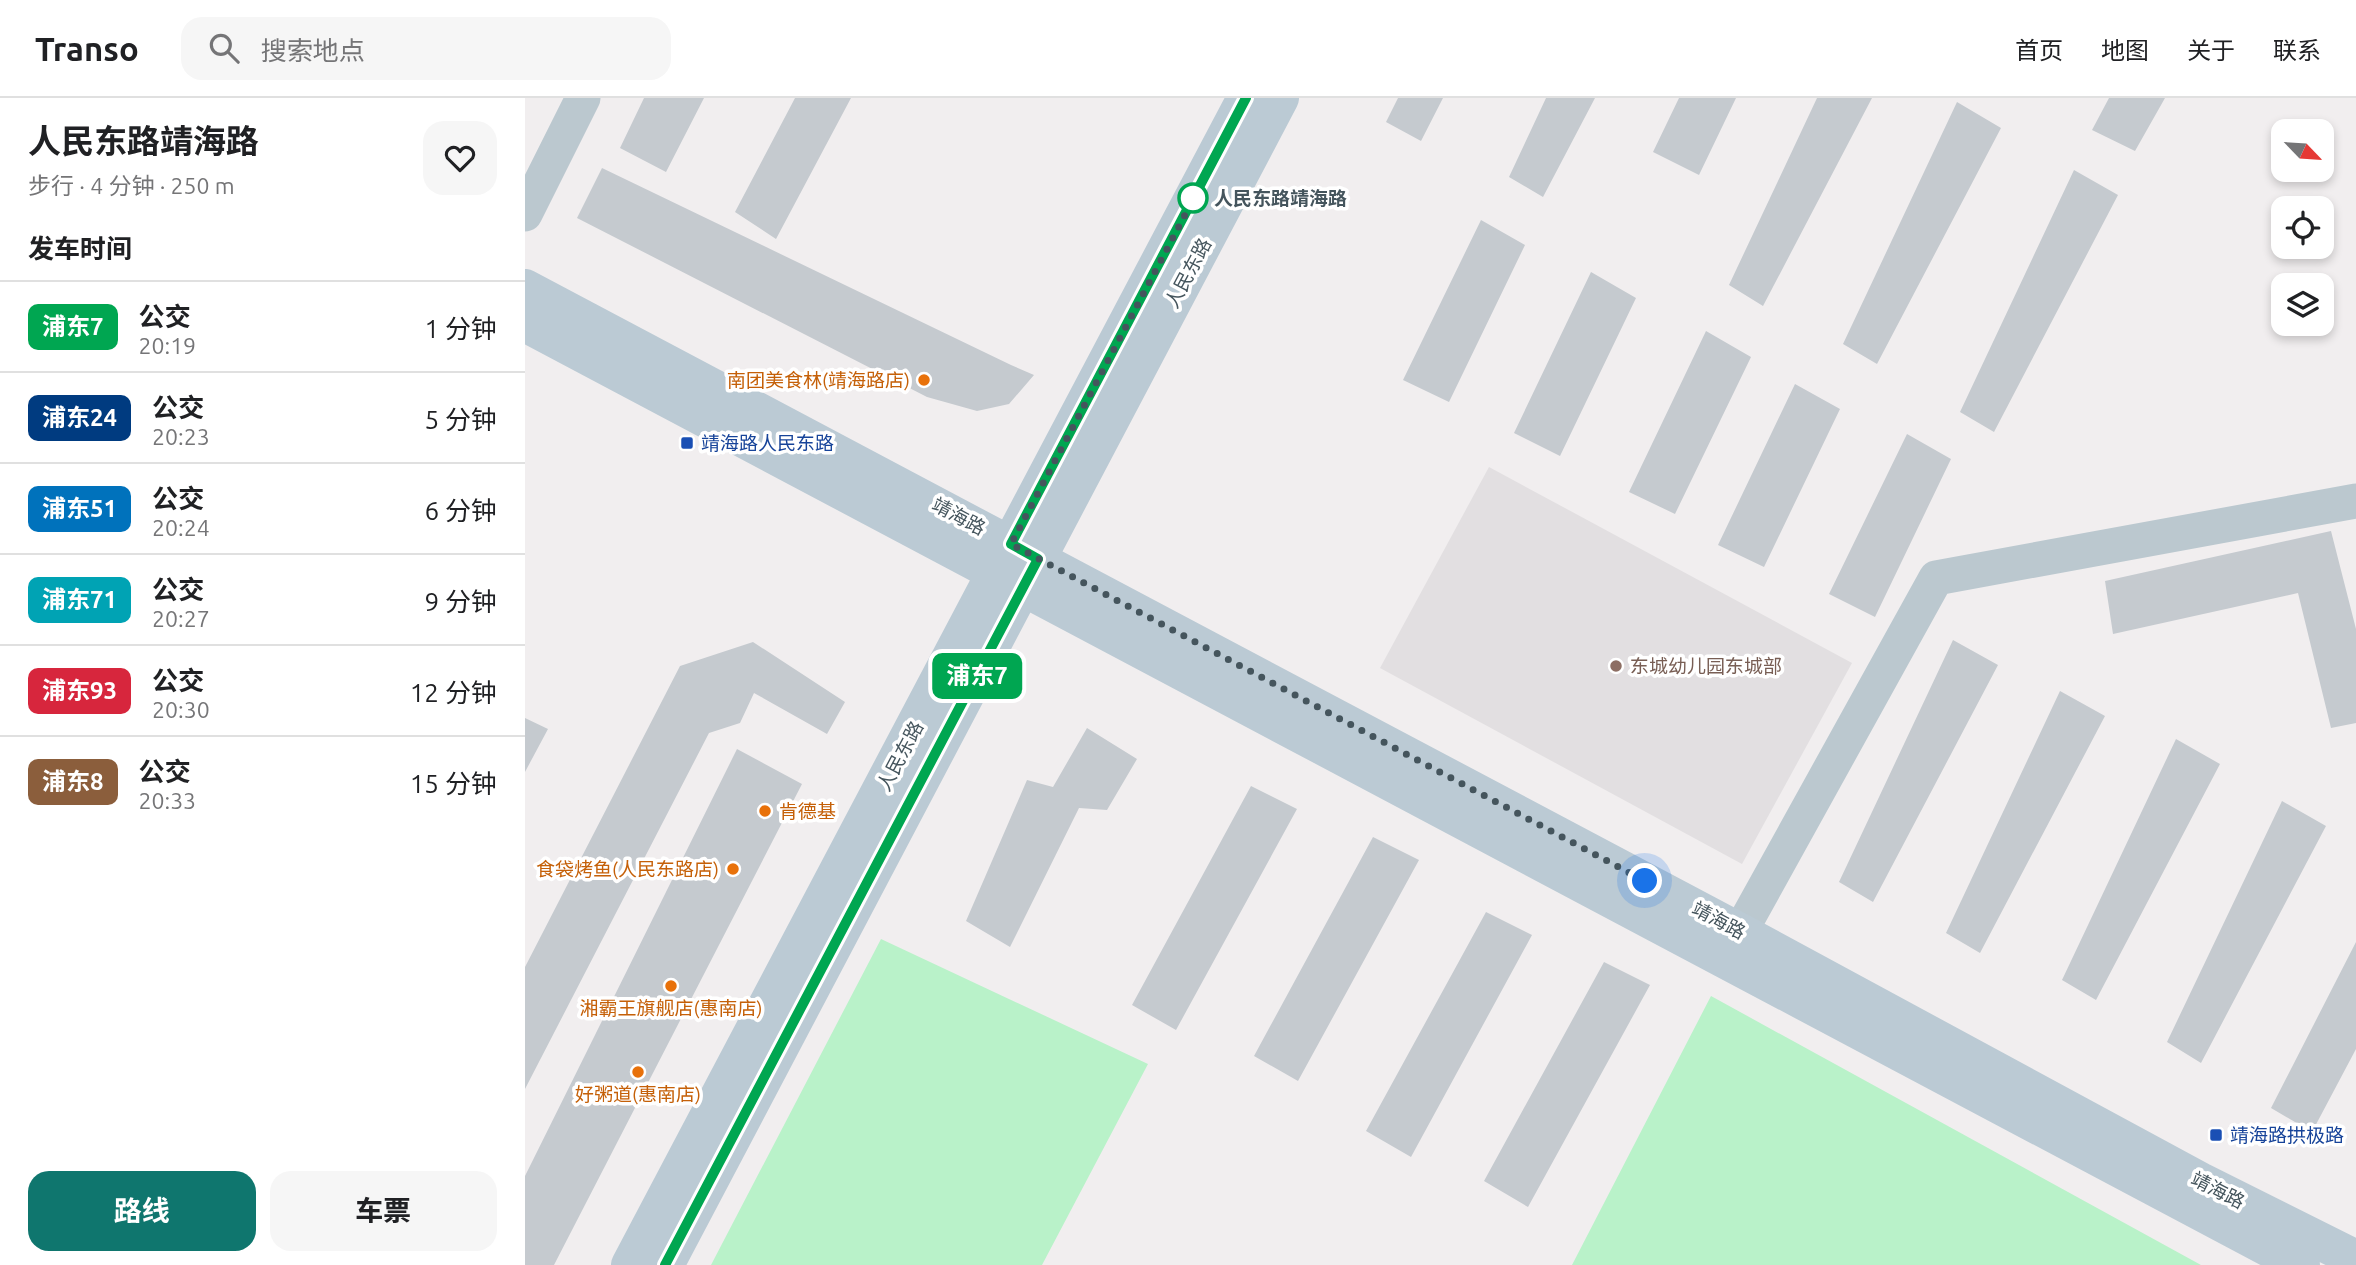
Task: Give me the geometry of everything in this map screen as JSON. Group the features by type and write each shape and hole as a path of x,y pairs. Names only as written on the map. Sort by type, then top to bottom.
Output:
{"main road":[{"name":"人民东路","path":"665,1265 1018,565 1246,98"},
{"name":"人民东路","path":"630,1265 1280,98"},
{"name":"靖海路","path":"525,288 1018,565 1734,946 2356,1259"},
{"name":"靖海路","path":"525,323 1018,565"},
{"name":"靖海路","path":"1734,946 2301,1265"}],"street":[{"path":"525,214 583,98"},
{"path":"1734,946 1936,578 2356,501"}],"shaded area":[{"name":"东城幼儿园东城部","path":"1489,467 1852,663 1742,864 1380,668"}],"green space":[{"path":"881,939 1148,1064 1042,1265 711,1265"},
{"path":"1711,996 2201,1265 1572,1265"}],"building":[{"path":"644,98 704,98 666,172 620,148"},
{"path":"795,98 851,98 776,239 735,212"},
{"path":"1398,98 1443,98 1421,141 1386,122"},
{"path":"1546,98 1595,98 1543,197 1509,177"},
{"path":"1679,98 1736,98 1699,175 1653,152"},
{"path":"1817,98 1872,98 1763,306 1729,285"},
{"path":"2109,98 2165,98 2135,151 2092,130"},
{"path":"1957,102 2001,128 1877,364 1843,344"},
{"path":"602,168 1034,375 1009,404 977,411 927,397 577,218"},
{"path":"2074,170 2118,195 1994,432 1960,412"},
{"path":"1481,220 1525,245 1449,402 1403,380"},
{"path":"1591,272 1636,298 1560,456 1514,433"},
{"path":"1706,331 1751,357 1675,514 1629,492"},
{"path":"1795,384 1840,409 1764,567 1718,545"},
{"path":"1907,434 1951,459 1875,617 1829,594"},
{"path":"2331,531 2356,629 2356,723 2331,728 2298,593 2113,634 2105,581"},
{"path":"1953,640 1998,665 1873,902 1839,882"},
{"path":"753,642 845,702 827,734 754,693 740,723 709,733 525,1089 525,967 680,666"},
{"path":"2060,691 2105,716 1980,953 1946,933"},
{"path":"525,718 548,729 525,772"},
{"path":"1087,728 1137,759 1107,810 1079,808 1010,947 966,921 1027,780 1053,787"},
{"path":"2176,739 2220,764 2096,1000 2062,980"},
{"path":"737,749 802,784 554,1265 525,1265 525,1176"},
{"path":"1251,786 1297,809 1176,1030 1132,1005"},
{"path":"2282,801 2326,826 2201,1063 2167,1042"},
{"path":"1373,837 1419,860 1298,1081 1254,1056"},
{"path":"1486,912 1532,935 1411,1157 1366,1131"},
{"path":"2356,942 2356,1049 2312,1132 2271,1108"},
{"path":"1604,962 1650,985 1528,1207 1484,1181"}],"bus line":[{"name":"浦东7","path":"665,1265 1038,559 1011,544 1246,98"}],"place":[{"name":"人民东路靖海路","path":"1193,198"},
{"name":"南团美食林(靖海路店)","path":"924,380"},
{"name":"靖海路人民东路","path":"687,443"},
{"name":"东城幼儿园东城部","path":"1616,666"},
{"name":"肯德基","path":"765,811"},
{"name":"食袋烤鱼(人民东路店)","path":"733,869"},
{"name":"湘霸王旗舰店(惠南店)","path":"671,986"},
{"name":"好粥道(惠南店)","path":"638,1072"},
{"name":"靖海路拱极路","path":"2216,1135"}],"route":[{"path":"1193,198 1195,196 1011,544 1645,881"}]}
